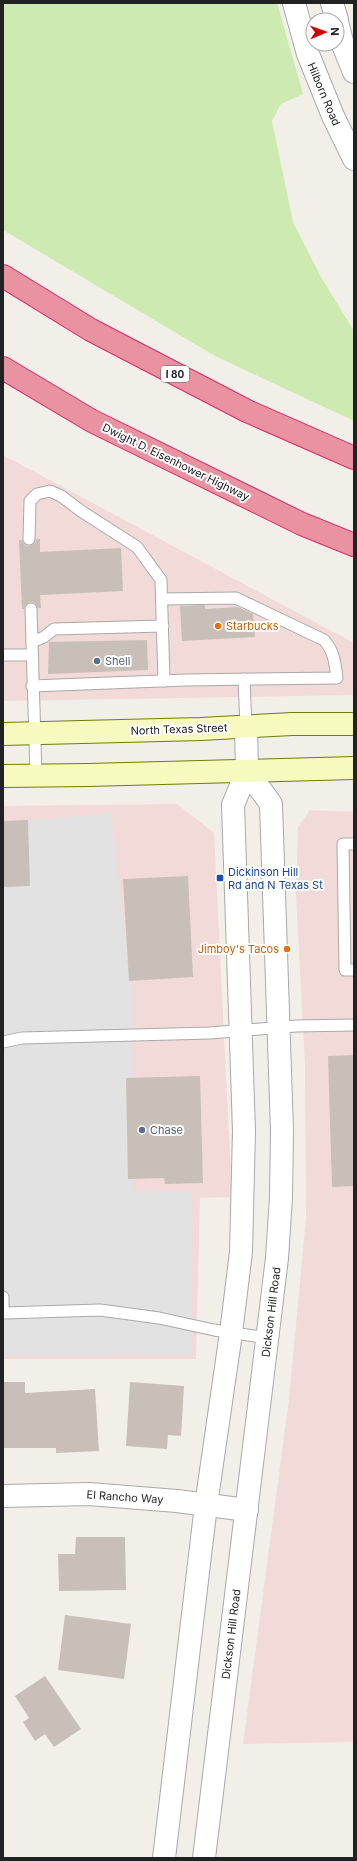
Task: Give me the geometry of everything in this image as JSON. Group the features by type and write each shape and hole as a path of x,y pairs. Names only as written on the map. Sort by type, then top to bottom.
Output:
{"highway":[{"name":"I 80","path":"3,276 91,330 247,411 354,458"},
{"name":"Dwight D. Eisenhower Highway","path":"3,368 92,421 302,524 354,545"}],"main road":[{"name":"North Texas Street","path":"3,734 246,727 292,724 354,724"},
{"path":"3,776 354,768"}],"street":[{"name":"Hilborn Road","path":"294,3 308,54 333,116 354,159"},
{"path":"345,50 354,72"},
{"path":"164,1858 206,1505 241,1252 244,1131 233,805 247,771 246,727"},
{"name":"Dickson Hill Road","path":"204,1858 268,1338 277,1258 281,1197 282,1131 271,804 247,771"},
{"name":"El Rancho Way","path":"3,1496 89,1494 177,1501 247,1510"}],"lane":[{"path":"29,539 30,501 37,494 50,491 137,546 161,580 164,681"},
{"path":"32,686 164,681 337,678 335,661 330,647 324,640 236,598 162,599"},
{"path":"31,609 32,686 36,775"},
{"path":"32,642 44,637 54,629 163,626"},
{"path":"3,655 32,654"},
{"path":"244,679 246,727"},
{"path":"354,844 343,844 345,970 354,970"},
{"path":"3,1042 22,1038 210,1033 278,1027 354,1025"},
{"path":"3,1297 3,1313 100,1310 159,1318 268,1338"}],"shaded area":[{"path":"3,455 354,643 354,695 3,701"},
{"path":"177,804 214,833 232,1197 200,1198 196,1359 3,1359 3,806"},
{"path":"310,810 354,812 354,1742 243,1744 289,1399 306,1218 305,1065 296,895 298,827"},
{"path":"111,813 132,993 134,1192 192,1191 191,1355 3,1356 3,823"}],"green space":[{"path":"3,3 277,3 303,94 281,104 272,121 293,222 321,277 354,331 354,421 215,356 3,230"}],"building":[{"path":"36,539 40,539 40,552 121,548 123,591 40,595 41,608 38,608 35,603 30,602 25,605 24,609 22,609 19,540 22,540 25,545 29,546 35,543"},
{"path":"205,605 205,609 238,607 253,614 255,637 182,641 180,606"},
{"path":"147,640 148,670 48,674 49,642"},
{"path":"28,820 30,886 3,887 3,821"},
{"path":"188,876 193,977 129,981 123,879"},
{"path":"354,1055 354,1186 332,1187 328,1056"},
{"path":"200,1076 203,1183 165,1184 164,1178 128,1179 126,1078"},
{"path":"3,1382 25,1382 25,1393 95,1389 99,1451 56,1453 56,1448 3,1448"},
{"path":"130,1382 184,1386 181,1436 168,1435 167,1449 126,1446"},
{"path":"76,1537 125,1537 126,1590 59,1591 58,1554 75,1554"},
{"path":"65,1615 131,1624 124,1679 58,1670"},
{"path":"45,1676 81,1729 54,1747 45,1734 35,1741 23,1722 29,1718 15,1696"}],"place":[{"name":"Starbucks","path":"218,626"},
{"name":"Shell","path":"97,661"},
{"name":"Dickinson Hill Rd and N Texas St","path":"220,878"},
{"name":"Jimboy's Tacos","path":"287,949"},
{"name":"Chase","path":"142,1130"}]}
